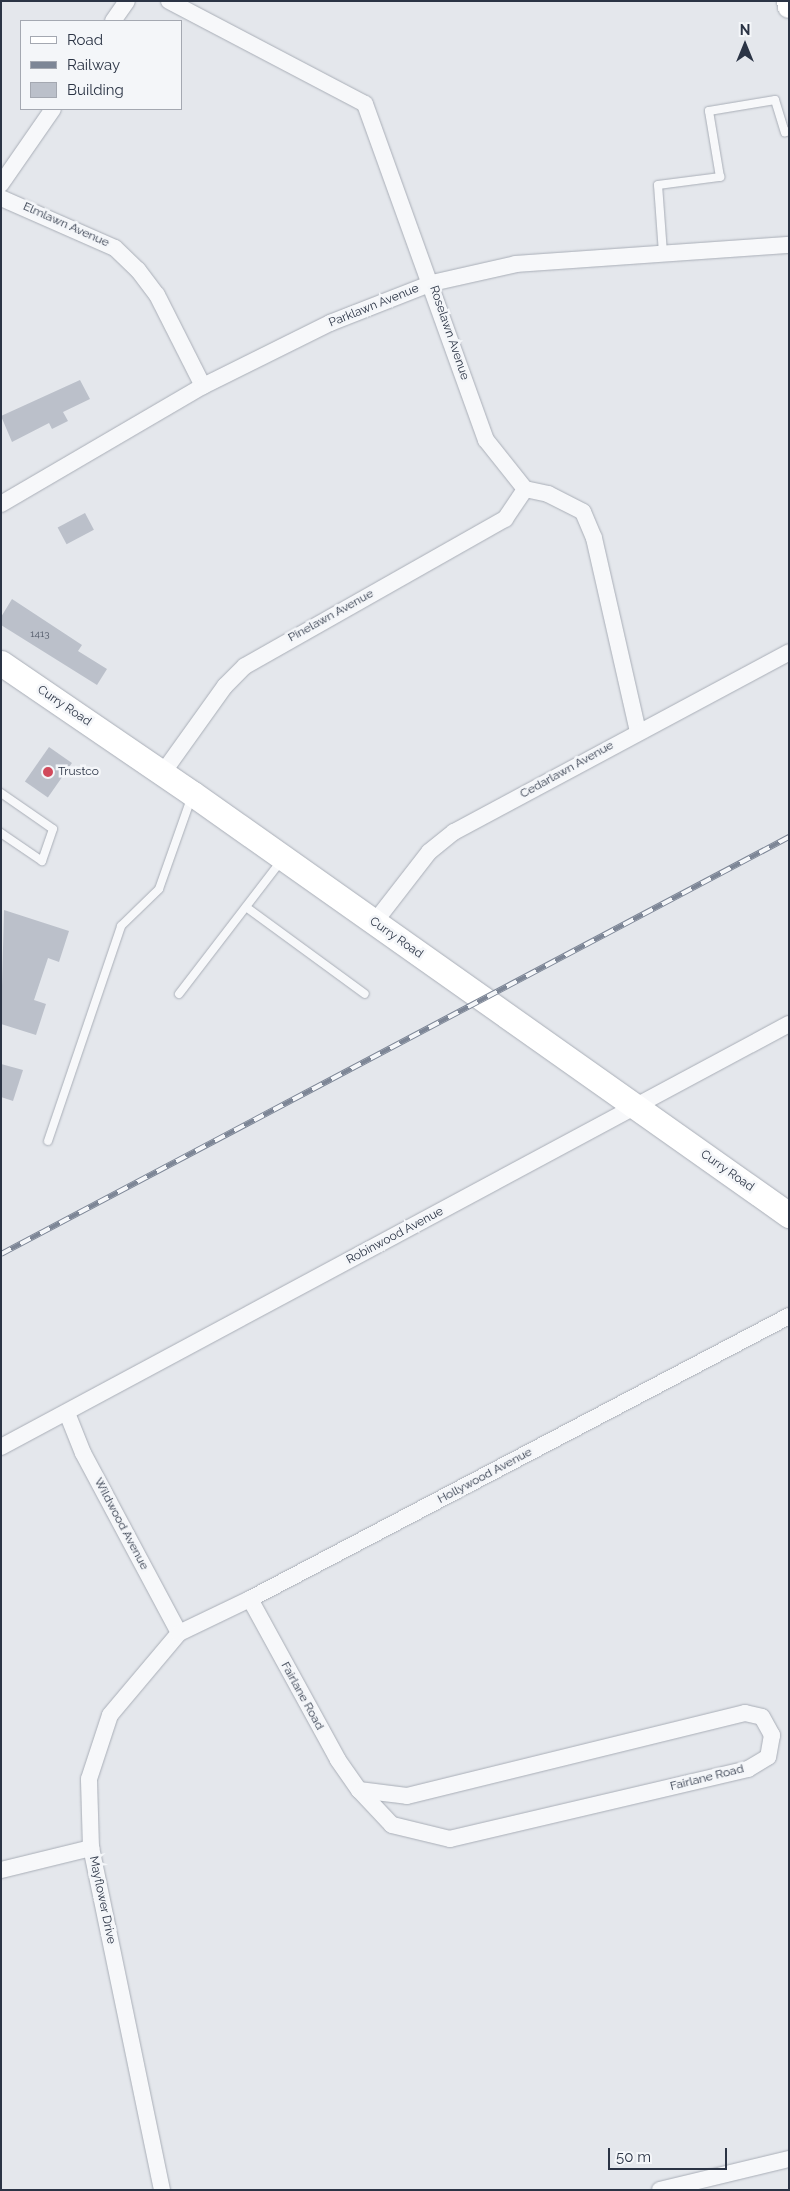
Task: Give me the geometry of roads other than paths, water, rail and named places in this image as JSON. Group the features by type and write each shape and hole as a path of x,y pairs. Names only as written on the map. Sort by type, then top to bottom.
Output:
{"main road":[{"name":"Curry Road","path":"1,663 193,794 789,1215"}],"street":[{"path":"115,20 127,1"},
{"name":"Roselawn Avenue","path":"169,1 365,104 432,282 486,440 525,489"},
{"path":"788,1 789,7"},
{"path":"1,184 52,110"},
{"name":"Elmlawn Avenue","path":"1,198 115,248 138,270 157,295 203,386"},
{"name":"Parklawn Avenue","path":"1,504 203,386 330,323 432,282 516,264 789,245"},
{"path":"525,489 548,494 583,512 594,538 638,732"},
{"name":"Pinelawn Avenue","path":"162,774 225,686 245,666 505,519 525,489"},
{"name":"Cedarlawn Avenue","path":"374,923 429,852 454,832 789,652"},
{"name":"Robinwood Avenue","path":"1,1447 789,1024"},
{"name":"Hollywood Avenue","path":"179,1633 250,1599 789,1316"},
{"name":"Wildwood Avenue","path":"67,1413 83,1453 179,1633"},
{"name":"Fairlane Road","path":"250,1599 338,1760 360,1790 392,1825 450,1839 748,1769 768,1756 772,1735 762,1717 745,1714 407,1796 360,1790"},
{"name":"Mayflower Drive","path":"162,2190 91,1848 89,1779 110,1715 179,1633"},
{"path":"1,1870 91,1848"},
{"path":"660,2190 789,2159"},
{"path":"723,2190 732,2174"}],"lane":[{"path":"663,254 658,185 720,178 709,111 775,100 785,132 789,131"},
{"path":"1,793 53,829 42,861 2,836"},
{"path":"48,1141 121,926 159,889 193,794"},
{"path":"179,994 284,859"},
{"path":"246,907 366,994"}],"railway":[{"path":"1,1254 789,837"}],"place":[{"name":"Trustco","path":"48,772"}]}
